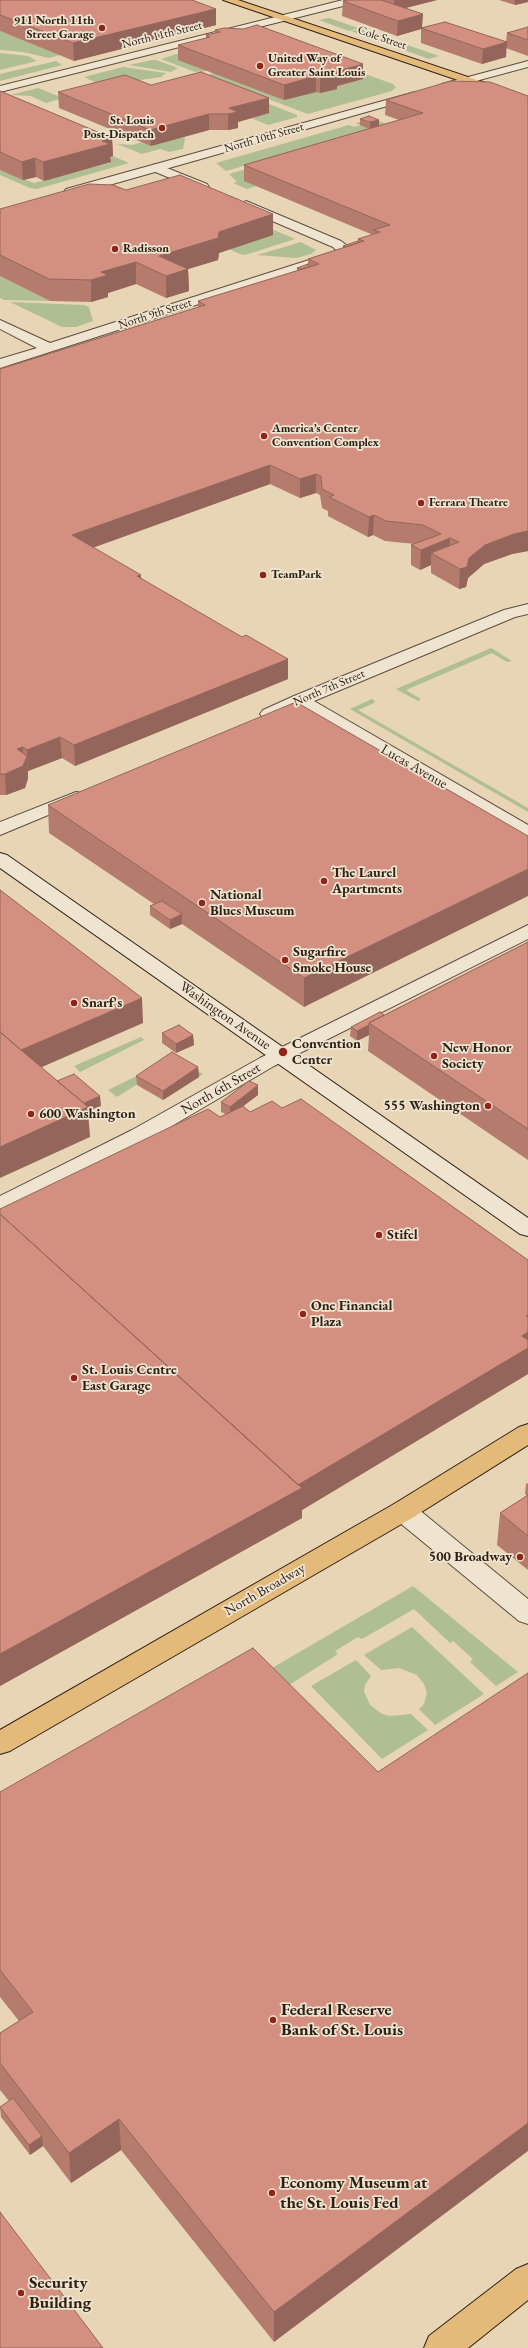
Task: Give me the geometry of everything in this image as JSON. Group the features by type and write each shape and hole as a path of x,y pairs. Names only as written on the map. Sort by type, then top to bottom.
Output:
{"main road":[{"name":"Cole Street","path":"228,0 528,101"},
{"name":"North Broadway","path":"0,1742 403,1511 528,1433"},
{"path":"441,2348 528,2280"}],"street":[{"name":"North 11th Street","path":"0,89 354,0"},
{"path":"437,89 528,64"},
{"name":"North 10th Street","path":"59,195 423,93"},
{"path":"157,168 214,192"},
{"name":"North 9th Street","path":"0,364 310,265 343,253 344,248 234,200"},
{"path":"0,324 48,348"},
{"name":"North 7th Street","path":"257,719 510,613 528,609"},
{"name":"Lucas Avenue","path":"300,700 528,833"},
{"path":"0,829 91,790"},
{"name":"Washington Avenue","path":"0,859 528,1229"},
{"name":"North 6th Street","path":"0,1205 140,1135 281,1055 528,931"},
{"path":"403,1511 528,1614"}],"green space":[{"path":"329,18 358,28 349,31 319,20"},
{"path":"361,29 439,56 429,59 351,31"},
{"path":"0,31 60,55 49,58 23,52 0,50"},
{"path":"262,37 393,84 396,87 392,91 308,114 207,76 212,73 316,92 362,79"},
{"path":"192,49 207,71 195,72 161,59"},
{"path":"0,53 28,56 37,61 0,70"},
{"path":"152,60 178,68 171,72 129,65"},
{"path":"56,61 62,65 0,81 0,74"},
{"path":"123,67 166,73 161,77 140,80 140,82 97,83 84,77"},
{"path":"205,79 297,115 297,117 268,125 251,118 268,113"},
{"path":"38,88 63,98 46,103 31,96 10,95"},
{"path":"373,119 401,129 247,189 233,183 237,182 229,174 253,167 247,165 226,171 216,163 349,125 354,127 360,125 355,123"},
{"path":"182,137 185,138 183,149 169,152 160,149 142,154 117,144 132,145 142,142 151,146"},
{"path":"113,156 129,163 37,189 30,188 0,175 0,170 34,183 110,163 103,159"},
{"path":"188,193 295,239 245,255 240,254 229,249"},
{"path":"301,242 316,250 311,254 296,258 257,255"},
{"path":"0,276 50,301 4,300 0,298"},
{"path":"10,302 84,305 89,307 93,321 76,327 62,327"},
{"path":"491,648 512,661 507,662 492,653 406,690 421,699 418,701 396,689"},
{"path":"372,699 375,701 374,703 358,710 528,808 528,812 350,709"},
{"path":"141,1037 144,1040 80,1072 74,1066"},
{"path":"174,1058 203,1074 199,1077 172,1062 117,1097 108,1090"},
{"path":"413,1586 518,1672 496,1686 470,1662 473,1659 453,1641 450,1643 414,1609 362,1639 358,1637 335,1651 338,1654 289,1685 377,1803 253,1679"},
{"path":"412,1627 484,1694 435,1725 419,1709 424,1704 427,1693 424,1684 417,1675 399,1668 381,1670 364,1655"},
{"path":"356,1660 371,1676 365,1685 364,1691 370,1705 382,1714 390,1716 411,1714 428,1730 382,1759 311,1686"}],"building":[{"path":"0,0 192,0 216,9 73,43 0,15"},
{"path":"381,0 423,14 398,21 343,1"},
{"path":"445,22 507,42 483,49 421,28"},
{"path":"257,25 363,64 334,72 338,73 320,78 316,76 284,85 178,45 210,37 206,35 220,32 215,30 224,28 243,29"},
{"path":"528,27 528,40 507,33"},
{"path":"201,72 269,98 229,108 238,112 228,114 209,114 150,130 58,92 125,75 151,85"},
{"name":"America’s Center Convention Complex","path":"451,81 490,82 528,96 528,531 514,534 485,545 469,558 467,567 460,569 431,553 459,542 450,538 421,550 411,545 441,534 423,525 386,521 374,515 369,517 329,497 334,495 322,489 321,476 316,474 300,479 270,465 72,535 141,575 137,576 242,637 246,635 288,659 74,745 60,737 27,750 23,747 17,749 27,756 23,766 5,774 0,774 0,369 205,305 198,301 319,264 308,259 364,241 358,239 380,232 373,230 390,225 244,165 423,113 386,100"},
{"path":"0,91 112,138 102,141 110,144 43,162 35,158 22,162 0,152"},
{"path":"369,116 379,120 370,122 360,119"},
{"name":"Radisson","path":"180,175 273,214 219,232 218,238 159,256 188,269 166,276 136,262 101,272 108,275 91,280 49,279 0,255 0,209 89,184 113,185 126,190"},
{"path":"358,241 358,243 346,247 343,246"},
{"path":"308,264 308,267 301,269 297,268"},
{"name":"The Laurel Apartments","path":"296,702 528,836 528,869 304,978 48,805"},
{"path":"0,890 142,998 21,1050 0,1032"},
{"path":"162,901 182,914 170,920 150,906"},
{"name":"555 Washington","path":"528,942 528,1129 369,1023"},
{"path":"380,1012 384,1015 369,1023 369,1025 357,1031 351,1027"},
{"path":"179,1025 193,1035 176,1044 162,1033"},
{"path":"0,1032 88,1107 0,1147"},
{"path":"172,1052 198,1067 163,1091 136,1076"},
{"path":"74,1074 100,1096 84,1103 57,1081"},
{"path":"249,1081 258,1085 230,1107 221,1102"},
{"name":"One Financial Plaza","path":"301,1099 528,1260 528,1315 526,1316 528,1317 528,1332 522,1336 528,1340 528,1348 298,1485 0,1214 0,1209 208,1109 220,1117 243,1106 250,1112 272,1101 282,1108"},
{"name":"St. Louis Centre East Garage","path":"0,1214 302,1488 0,1654"},
{"path":"528,1495 528,1536 500,1513"},
{"name":"Federal Reserve Bank of St. Louis","path":"253,1648 378,1772 528,1673 528,2123 274,2312 119,2119 69,2153 0,2063 0,2033 33,2012 0,1970 0,1792"},
{"path":"13,2098 42,2136 29,2145 0,2107"},
{"name":"Security Building","path":"0,2212 103,2348 0,2348"}],"place":[{"name":"911 North 11th Street Garage","path":"102,28"},
{"name":"United Way of Greater Saint Louis","path":"260,66"},
{"name":"St. Louis Post-Dispatch","path":"162,128"},
{"name":"Radisson","path":"115,249"},
{"name":"America’s Center Convention Complex","path":"264,436"},
{"name":"Ferrara Theatre","path":"421,503"},
{"name":"TeamPark","path":"263,575"},
{"name":"The Laurel Apartments","path":"324,881"},
{"name":"National Blues Museum","path":"202,903"},
{"name":"Sugarfire Smoke House","path":"285,960"},
{"name":"Snarf's","path":"74,1003"},
{"name":"Convention Center","path":"283,1052"},
{"name":"New Honor Society","path":"434,1056"},
{"name":"555 Washington","path":"488,1106"},
{"name":"600 Washington","path":"31,1114"},
{"name":"Stifel","path":"379,1235"},
{"name":"One Financial Plaza","path":"303,1314"},
{"name":"St. Louis Centre East Garage","path":"74,1378"},
{"name":"500 Broadway","path":"520,1557"},
{"name":"Federal Reserve Bank of St. Louis","path":"273,2020"},
{"name":"Economy Museum at the St. Louis Fed","path":"272,2193"},
{"name":"Security Building","path":"21,2293"}]}
